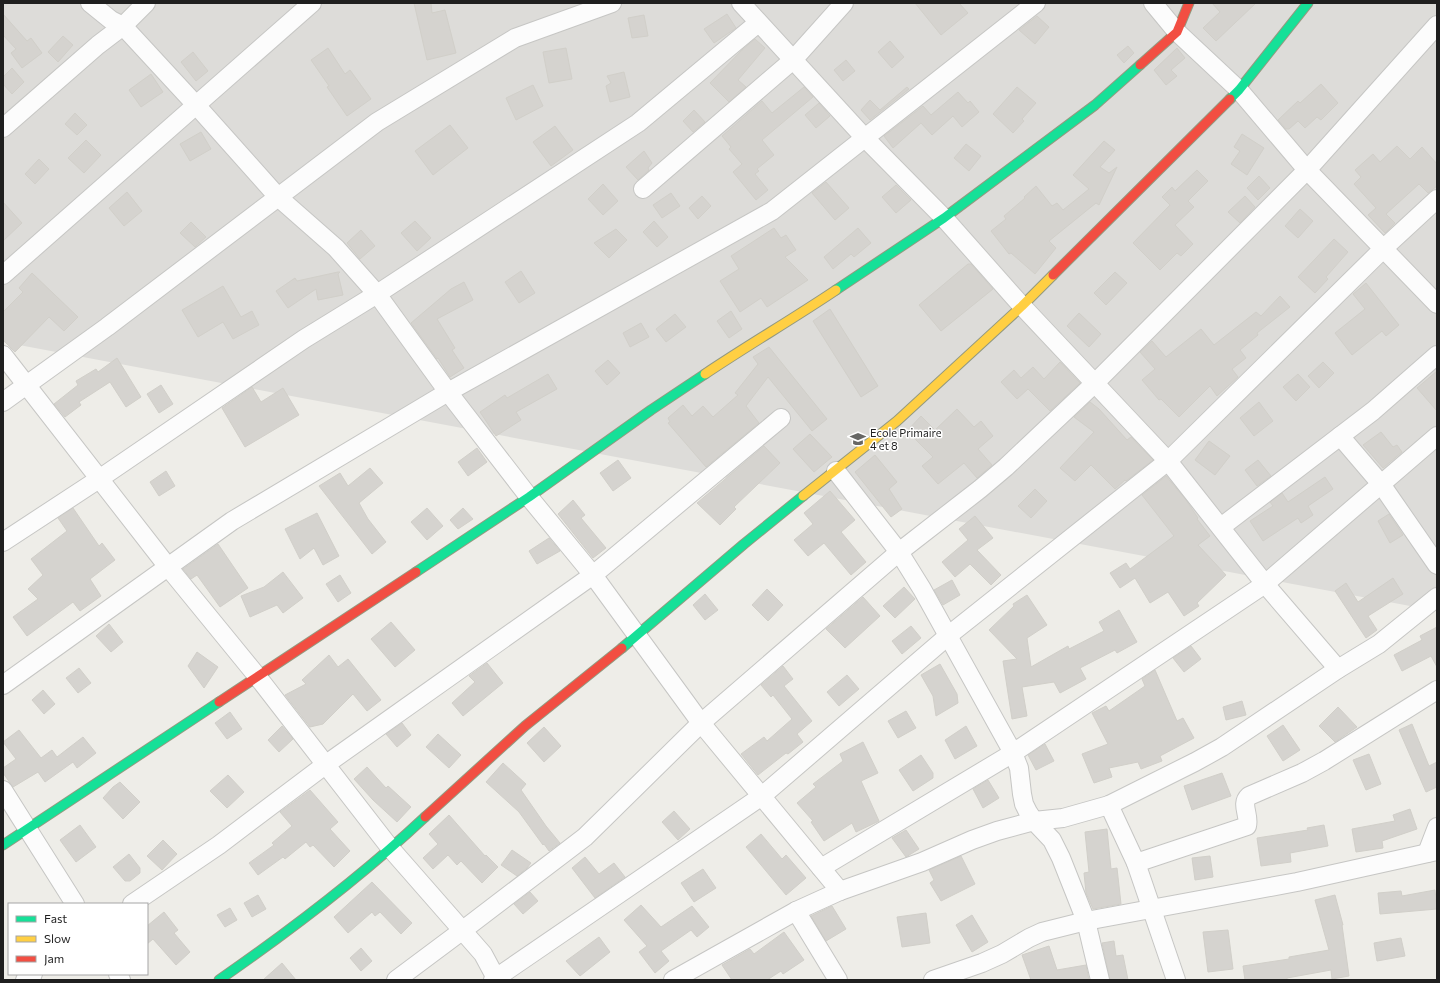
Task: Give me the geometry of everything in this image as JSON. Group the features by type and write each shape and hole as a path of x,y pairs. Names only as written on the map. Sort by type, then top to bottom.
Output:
{"street":[{"path":"90,3 112,20 123,26 278,197 336,248 377,294 448,392 593,575 701,723 840,891"},
{"path":"3,128 98,45 123,26 146,3"},
{"path":"3,275 312,3"},
{"path":"3,402 107,327 377,122 515,38 612,3"},
{"path":"741,3 864,137 944,218 1022,306 1168,461 1265,584 1338,669"},
{"path":"643,189 793,60 844,3"},
{"path":"3,685 232,520 448,392 772,211 1036,3"},
{"path":"1153,3 1177,32 1239,90 1307,170 1437,304"},
{"path":"3,845 529,496 651,410 748,345 834,292 944,218 1083,115 1177,32 1188,3"},
{"path":"219,980 312,913 391,849 525,726 638,635 744,544 897,421 1022,306 1239,90 1308,3"},
{"path":"3,542 100,479 304,339 377,294 638,123 758,23"},
{"path":"396,980 585,837 701,723 899,552 995,477 1095,383 1307,170 1437,25"},
{"path":"3,355 168,567 257,676 391,849 483,954 495,979 762,796 949,635 1168,461 1384,248 1437,199"},
{"path":"1220,527 1373,411 1437,355"},
{"path":"133,903 219,845 325,765 593,575 782,418"},
{"path":"1340,436 1382,484 1437,565"},
{"path":"821,868 1013,753 1265,584 1437,436"},
{"path":"836,470 899,552 949,635 1013,753 1019,768 1024,804 1034,821 1052,840 1059,853 1086,921 1100,980"},
{"path":"673,980 796,911 840,891 922,862 972,840 1034,821 1062,818 1109,805 1222,747 1338,669 1379,644 1437,597"},
{"path":"1136,863 1247,826 1248,821 1244,804 1249,796 1302,774 1437,690"},
{"path":"3,790 74,903"},
{"path":"1109,805 1136,863 1153,909 1176,980"},
{"path":"933,980 982,963 1042,932 1086,921 1297,882 1432,852 1437,827"},
{"path":"796,911 838,980"}],"shaded area":[{"path":"3,3 1437,3 1437,611 3,342"}],"building":[{"path":"414,3 431,3 432,13 445,10 456,53 427,60"},
{"path":"915,3 959,3 968,13 941,35"},
{"path":"1212,3 1256,3 1216,41 1203,28 1220,12"},
{"path":"3,14 27,41 31,38 42,53 22,68 11,53 16,49 3,35"},
{"path":"727,14 736,28 714,43 704,29"},
{"path":"644,15 648,36 632,38 628,18"},
{"path":"1037,16 1049,27 1035,44 1019,30"},
{"path":"63,36 73,45 58,62 48,52"},
{"path":"755,39 765,48 738,80 746,87 729,102 710,83 742,50"},
{"path":"890,41 904,57 892,68 878,52"},
{"path":"1128,46 1134,53 1124,63 1117,55"},
{"path":"328,48 345,74 350,70 371,99 347,116 311,60"},
{"path":"566,48 572,79 549,83 543,52"},
{"path":"1177,48 1185,58 1171,70 1177,76 1166,85 1154,70"},
{"path":"193,52 208,71 196,81 181,62"},
{"path":"846,60 855,71 843,81 834,70"},
{"path":"12,68 24,82 12,94 3,84 3,77"},
{"path":"624,72 630,97 610,102 606,86 611,83 607,76"},
{"path":"151,74 163,92 141,107 129,90"},
{"path":"1321,84 1338,103 1321,120 1317,117 1305,128 1298,121 1289,129 1286,129 1278,120 1298,101 1300,103"},
{"path":"533,85 543,106 516,120 506,98"},
{"path":"804,87 813,97 762,140 774,155 757,169 759,171 755,174 768,190 756,200 733,172 742,164 729,149 731,147 722,136 762,101 772,113"},
{"path":"907,87 909,89 870,120 861,110 870,100 880,110"},
{"path":"1017,87 1036,103 1022,119 1024,121 1013,133 993,114"},
{"path":"958,92 968,103 970,101 979,112 962,127 953,116 932,135 921,123 893,148 884,136 923,106 931,115"},
{"path":"819,103 830,116 816,128 805,115"},
{"path":"694,110 705,122 693,132 683,121"},
{"path":"75,113 87,125 77,135 65,124"},
{"path":"450,125 468,148 433,175 415,151"},
{"path":"555,126 573,150 551,166 533,142"},
{"path":"201,132 211,149 190,161 180,144"},
{"path":"1242,134 1264,148 1247,175 1231,164 1240,151 1234,147"},
{"path":"86,140 101,155 84,173 68,158"},
{"path":"1104,141 1115,150 1100,167 1109,173 1117,167 1099,205 1096,203 1049,241 1056,248 1035,274 1011,253 1009,254 991,231 1006,219 1004,216 1025,198 1024,197 1036,186 1052,206 1057,203 1063,210 1089,189 1073,175"},
{"path":"966,144 981,156 969,171 954,158"},
{"path":"1397,146 1410,159 1422,147 1437,164 1437,186 1428,193 1419,184 1386,214 1395,223 1385,233 1368,215 1376,208 1354,184 1361,177 1355,170 1373,154 1380,162"},
{"path":"644,151 652,163 648,168 649,170 638,180 626,167"},
{"path":"39,159 49,169 35,184 25,174"},
{"path":"1197,170 1208,181 1188,201 1194,207 1175,225 1193,244 1181,256 1177,253 1160,270 1133,243 1170,205 1162,197 1172,187 1175,191"},
{"path":"1259,176 1270,188 1258,200 1247,188"},
{"path":"826,182 849,208 835,220 812,193"},
{"path":"603,184 618,201 603,215 588,199"},
{"path":"896,185 911,200 896,213 882,197"},
{"path":"127,192 142,211 124,226 109,208"},
{"path":"671,193 680,206 662,218 653,205"},
{"path":"702,196 711,206 698,219 689,208"},
{"path":"1245,196 1255,207 1240,223 1228,212"},
{"path":"3,202 22,223 3,241"},
{"path":"1300,209 1313,221 1298,238 1285,226"},
{"path":"415,221 431,238 417,251 401,233"},
{"path":"654,221 668,237 657,247 643,232"},
{"path":"191,222 206,237 195,247 180,233"},
{"path":"774,228 781,238 786,235 796,250 785,257 808,280 767,307 761,298 740,312 720,281 739,269 731,256"},
{"path":"858,228 871,243 854,257 851,254 833,269 824,257"},
{"path":"616,229 627,240 609,258 594,243"},
{"path":"361,230 375,246 360,259 347,243"},
{"path":"1334,239 1348,252 1326,277 1328,279 1315,293 1298,277"},
{"path":"968,264 971,264 993,289 941,331 919,305"},
{"path":"521,271 535,293 519,303 505,282"},
{"path":"340,272 338,274 343,295 318,300 316,289 288,308 276,291 295,278 297,281"},
{"path":"1115,272 1127,283 1106,305 1094,293"},
{"path":"32,273 78,317 64,331 49,317 15,352 3,340 3,312 23,292 19,288"},
{"path":"464,282 473,300 437,319 455,348 452,350 464,368 450,377 438,358 437,359 411,323 451,289"},
{"path":"1366,283 1399,325 1386,336 1382,331 1352,355 1335,333 1365,309 1353,294"},
{"path":"223,286 241,317 252,311 259,325 233,339 223,322 198,337 182,310"},
{"path":"1280,296 1290,307 1257,333 1258,335 1240,350 1246,358 1232,369 1238,377 1217,396 1210,386 1179,417 1161,399 1159,400 1142,380 1155,369 1140,352 1152,341 1166,357 1201,329 1214,345 1256,312 1261,316"},
{"path":"830,309 878,386 861,397 813,321"},
{"path":"731,311 742,329 729,338 717,321"},
{"path":"1079,313 1101,334 1089,347 1067,326"},
{"path":"675,314 686,327 666,342 656,329"},
{"path":"641,323 649,337 630,347 623,333"},
{"path":"769,347 827,419 812,431 768,377 746,406 759,423 706,467 668,423 670,422 668,418 683,405 692,416 703,406 713,417 738,395 735,393 758,364 753,357"},
{"path":"117,358 141,397 126,407 110,382 79,402 81,405 65,417 54,404 78,385 76,381 96,369 98,372"},
{"path":"608,360 620,373 607,385 595,371"},
{"path":"1060,362 1080,383 1050,411 1028,389 1017,399 1001,382 1014,370 1021,378 1033,367 1044,379"},
{"path":"1323,362 1334,373 1319,388 1308,376"},
{"path":"1437,371 1437,411 1417,388"},
{"path":"548,374 557,389 516,412 521,420 496,436 480,412 505,395 507,398"},
{"path":"1298,374 1310,387 1296,401 1283,387"},
{"path":"161,385 173,404 159,413 147,394"},
{"path":"252,387 261,402 283,388 299,415 245,447 222,408"},
{"path":"1090,402 1099,409 1127,440 1131,437 1153,460 1115,489 1091,465 1075,481 1060,468 1094,432 1074,417"},
{"path":"1259,402 1273,421 1254,436 1240,418"},
{"path":"957,409 974,427 981,421 993,436 978,449 992,465 977,478 964,463 938,484 922,466 933,457 907,431 921,416 935,430"},
{"path":"1381,432 1393,447 1397,445 1402,452 1383,468 1363,445"},
{"path":"810,434 832,457 814,472 793,449"},
{"path":"1209,441 1230,456 1215,475 1195,460"},
{"path":"764,446 780,463 734,507 736,509 720,525 697,503"},
{"path":"477,448 487,462 468,476 458,462"},
{"path":"875,455 897,482 889,489 902,509 891,517 855,472"},
{"path":"618,460 631,478 613,491 600,473"},
{"path":"1258,460 1271,476 1257,486 1245,470"},
{"path":"370,468 383,483 359,503 368,519 386,542 372,554 319,486 340,473 348,486"},
{"path":"166,471 175,486 159,496 150,482"},
{"path":"1166,476 1186,500 1198,518 1197,519 1210,536 1198,545 1226,575 1197,603 1199,606 1184,616 1168,592 1150,603 1135,578 1120,588 1110,573 1126,563 1130,569 1174,536 1142,495"},
{"path":"1325,477 1333,489 1308,506 1313,515 1301,523 1298,518 1263,541 1250,521 1273,506 1270,502 1282,493 1288,502"},
{"path":"1035,489 1047,501 1031,518 1018,506"},
{"path":"830,491 855,520 841,532 866,562 851,575 824,543 808,556 794,540 813,524 804,513"},
{"path":"573,500 585,515 581,518 606,548 593,558 558,514"},
{"path":"73,508 99,546 102,543 115,560 90,579 101,596 80,611 73,602 27,636 13,617 38,599 28,589 43,575 31,559 67,531 58,518"},
{"path":"427,508 443,526 427,540 411,522"},
{"path":"463,508 473,519 458,529 450,520"},
{"path":"317,513 339,556 323,565 314,548 300,559 285,529"},
{"path":"1389,514 1403,535 1390,543 1378,521"},
{"path":"975,516 993,538 977,550 1001,575 991,585 970,564 955,577 942,562 968,540 959,529"},
{"path":"549,538 560,551 537,564 529,551"},
{"path":"218,544 248,588 220,607 197,575 191,579 183,569"},
{"path":"283,572 303,598 283,613 277,605 250,617 241,596 264,587"},
{"path":"340,575 351,593 338,602 326,584"},
{"path":"1393,578 1403,594 1368,616 1377,630 1366,638 1335,591 1346,583 1358,602"},
{"path":"952,580 960,595 943,605 934,590"},
{"path":"904,587 915,599 895,618 883,606"},
{"path":"767,589 783,605 768,621 752,605"},
{"path":"705,594 718,610 705,620 693,605"},
{"path":"1027,595 1047,625 1027,638 1031,667 1068,646 1069,649 1104,631 1099,622 1119,610 1137,642 1117,653 1115,650 1080,668 1086,679 1060,693 1054,682 1022,687 1027,716 1012,719 1003,661 1017,659 989,630 1014,606 1013,604"},
{"path":"863,597 880,616 845,648 826,629"},
{"path":"391,622 415,650 395,667 371,639"},
{"path":"109,624 123,642 111,652 96,636"},
{"path":"911,626 921,638 902,654 892,641"},
{"path":"1437,627 1437,667 1431,656 1402,671 1394,655 1422,640 1420,636"},
{"path":"1191,646 1201,659 1184,672 1173,658"},
{"path":"197,652 218,667 204,688 188,666"},
{"path":"329,655 338,667 348,659 381,700 367,711 353,694 323,724 310,727 285,695 306,684 302,680"},
{"path":"487,663 503,683 463,716 452,703 475,682 469,676"},
{"path":"940,664 957,694 958,703 936,716 933,696 921,675"},
{"path":"783,666 793,679 784,686 812,721 797,734 803,742 758,775 741,754 764,737 767,741 792,719 773,695 771,697 761,685"},
{"path":"79,668 91,683 78,693 66,678"},
{"path":"1155,670 1177,721 1183,718 1194,738 1160,756 1162,761 1141,769 1138,762 1109,768 1112,777 1094,783 1082,754 1108,744 1092,713 1106,706 1109,711 1145,686 1142,679"},
{"path":"847,675 859,689 839,706 827,692"},
{"path":"43,690 55,704 44,714 32,700"},
{"path":"1242,701 1246,715 1226,720 1223,707"},
{"path":"1338,707 1357,727 1335,742 1319,726"},
{"path":"906,711 916,728 898,738 888,721"},
{"path":"230,712 242,729 227,739 215,723"},
{"path":"402,723 411,735 397,747 386,734"},
{"path":"1412,724 1429,766 1437,762 1437,787 1426,792 1399,730"},
{"path":"1283,725 1300,750 1283,761 1267,736"},
{"path":"282,726 293,739 279,752 268,740"},
{"path":"966,726 977,746 955,759 945,740"},
{"path":"544,727 561,746 544,762 527,743"},
{"path":"19,730 41,758 52,750 57,757 83,737 96,753 77,768 73,762 45,782 38,772 13,787 3,773 3,768 16,759 3,742"},
{"path":"438,734 461,755 449,768 426,747"},
{"path":"863,742 878,773 861,781 879,821 856,832 852,823 824,841 811,822 813,821 797,803 816,787 813,784 843,761 840,754"},
{"path":"1045,744 1054,761 1036,770 1028,755"},
{"path":"1369,754 1381,784 1366,790 1353,760"},
{"path":"921,755 933,773 933,778 913,791 899,770"},
{"path":"503,763 526,784 521,790 546,826 560,843 549,851 519,812 486,782"},
{"path":"367,767 386,788 388,786 411,807 397,822 373,800 354,779"},
{"path":"1222,773 1231,796 1192,810 1184,786"},
{"path":"228,775 244,792 227,808 210,791"},
{"path":"988,780 999,798 983,808 973,789"},
{"path":"120,782 140,802 123,819 103,798"},
{"path":"310,790 338,822 330,829 350,851 334,867 313,845 310,847 306,842 285,859 283,857 258,875 249,863 274,845 272,843 292,826 280,812"},
{"path":"1410,809 1417,829 1382,841 1383,848 1356,852 1352,829 1395,821 1393,815"},
{"path":"674,811 690,829 678,840 662,822"},
{"path":"449,815 485,856 486,855 498,867 482,883 461,861 457,865 448,855 433,869 423,858 438,844 429,834"},
{"path":"80,825 96,847 76,862 60,840"},
{"path":"1324,825 1328,846 1290,853 1291,862 1261,866 1257,838 1308,830 1307,828"},
{"path":"1107,829 1111,869 1117,868 1121,904 1093,909 1086,893 1084,873 1089,872 1085,832"},
{"path":"906,830 919,849 906,857 892,838"},
{"path":"761,834 782,859 786,855 806,878 786,895 746,847"},
{"path":"163,840 177,854 162,870 147,856"},
{"path":"512,850 531,863 517,876 501,865"},
{"path":"129,854 140,868 140,873 130,881 125,881 113,867"},
{"path":"961,856 975,884 941,901 930,883 934,880 929,870"},
{"path":"1210,856 1213,877 1195,880 1192,858"},
{"path":"585,857 599,874 614,863 625,877 595,898 572,868"},
{"path":"703,869 716,888 694,902 681,883"},
{"path":"372,882 412,923 401,934 380,912 375,916 372,912 348,933 334,917"},
{"path":"1435,890 1437,909 1380,914 1378,893 1401,891 1402,896"},
{"path":"530,892 538,901 523,914 514,904"},
{"path":"258,895 266,909 252,917 244,903"},
{"path":"1335,895 1343,925 1349,976 1332,979 1331,970 1287,978 1287,980 1245,980 1243,966 1289,959 1289,957 1329,950 1315,900"},
{"path":"641,905 661,927 692,906 709,927 697,937 691,930 661,951 669,961 655,973 639,952 647,946 624,920"},
{"path":"832,906 846,929 826,941 811,916"},
{"path":"230,908 237,920 225,927 217,915"},
{"path":"164,912 178,930 174,933 190,952 176,965 153,939 148,943 148,925"},
{"path":"926,913 930,943 902,947 897,917"},
{"path":"972,915 988,942 972,952 956,925"},
{"path":"1228,930 1233,969 1208,972 1203,932"},
{"path":"784,932 804,960 783,974 781,971 767,980 732,980 722,965 750,949 754,954"},
{"path":"599,937 610,952 580,976 566,961"},
{"path":"1401,938 1405,956 1377,961 1374,943"},
{"path":"1114,941 1116,956 1123,955 1128,980 1110,980 1102,943"},
{"path":"1049,946 1057,970 1086,965 1089,980 1031,980 1022,955"},
{"path":"361,948 372,961 361,971 350,958"},
{"path":"282,963 296,980 263,980"}],"traffic: fast":[{"path":"1230,99 1239,90 1308,3"},
{"path":"836,290 944,218 1095,105 1140,65"},
{"path":"416,572 529,497 651,410 705,374"},
{"path":"622,648 803,496"},
{"path":"3,845 219,702"},
{"path":"219,980 273,942 351,882 425,817"}],"traffic: slow":[{"path":"803,496 897,421 1022,306 1053,275"},
{"path":"705,374 836,290"}],"traffic: jam":[{"path":"1140,65 1177,32 1189,3"},
{"path":"1053,275 1230,99"},
{"path":"219,702 416,572"},
{"path":"425,817 525,726 622,648"}],"place":[{"name":"Ecole Primaire 4 et 8","path":"858,439"}]}
